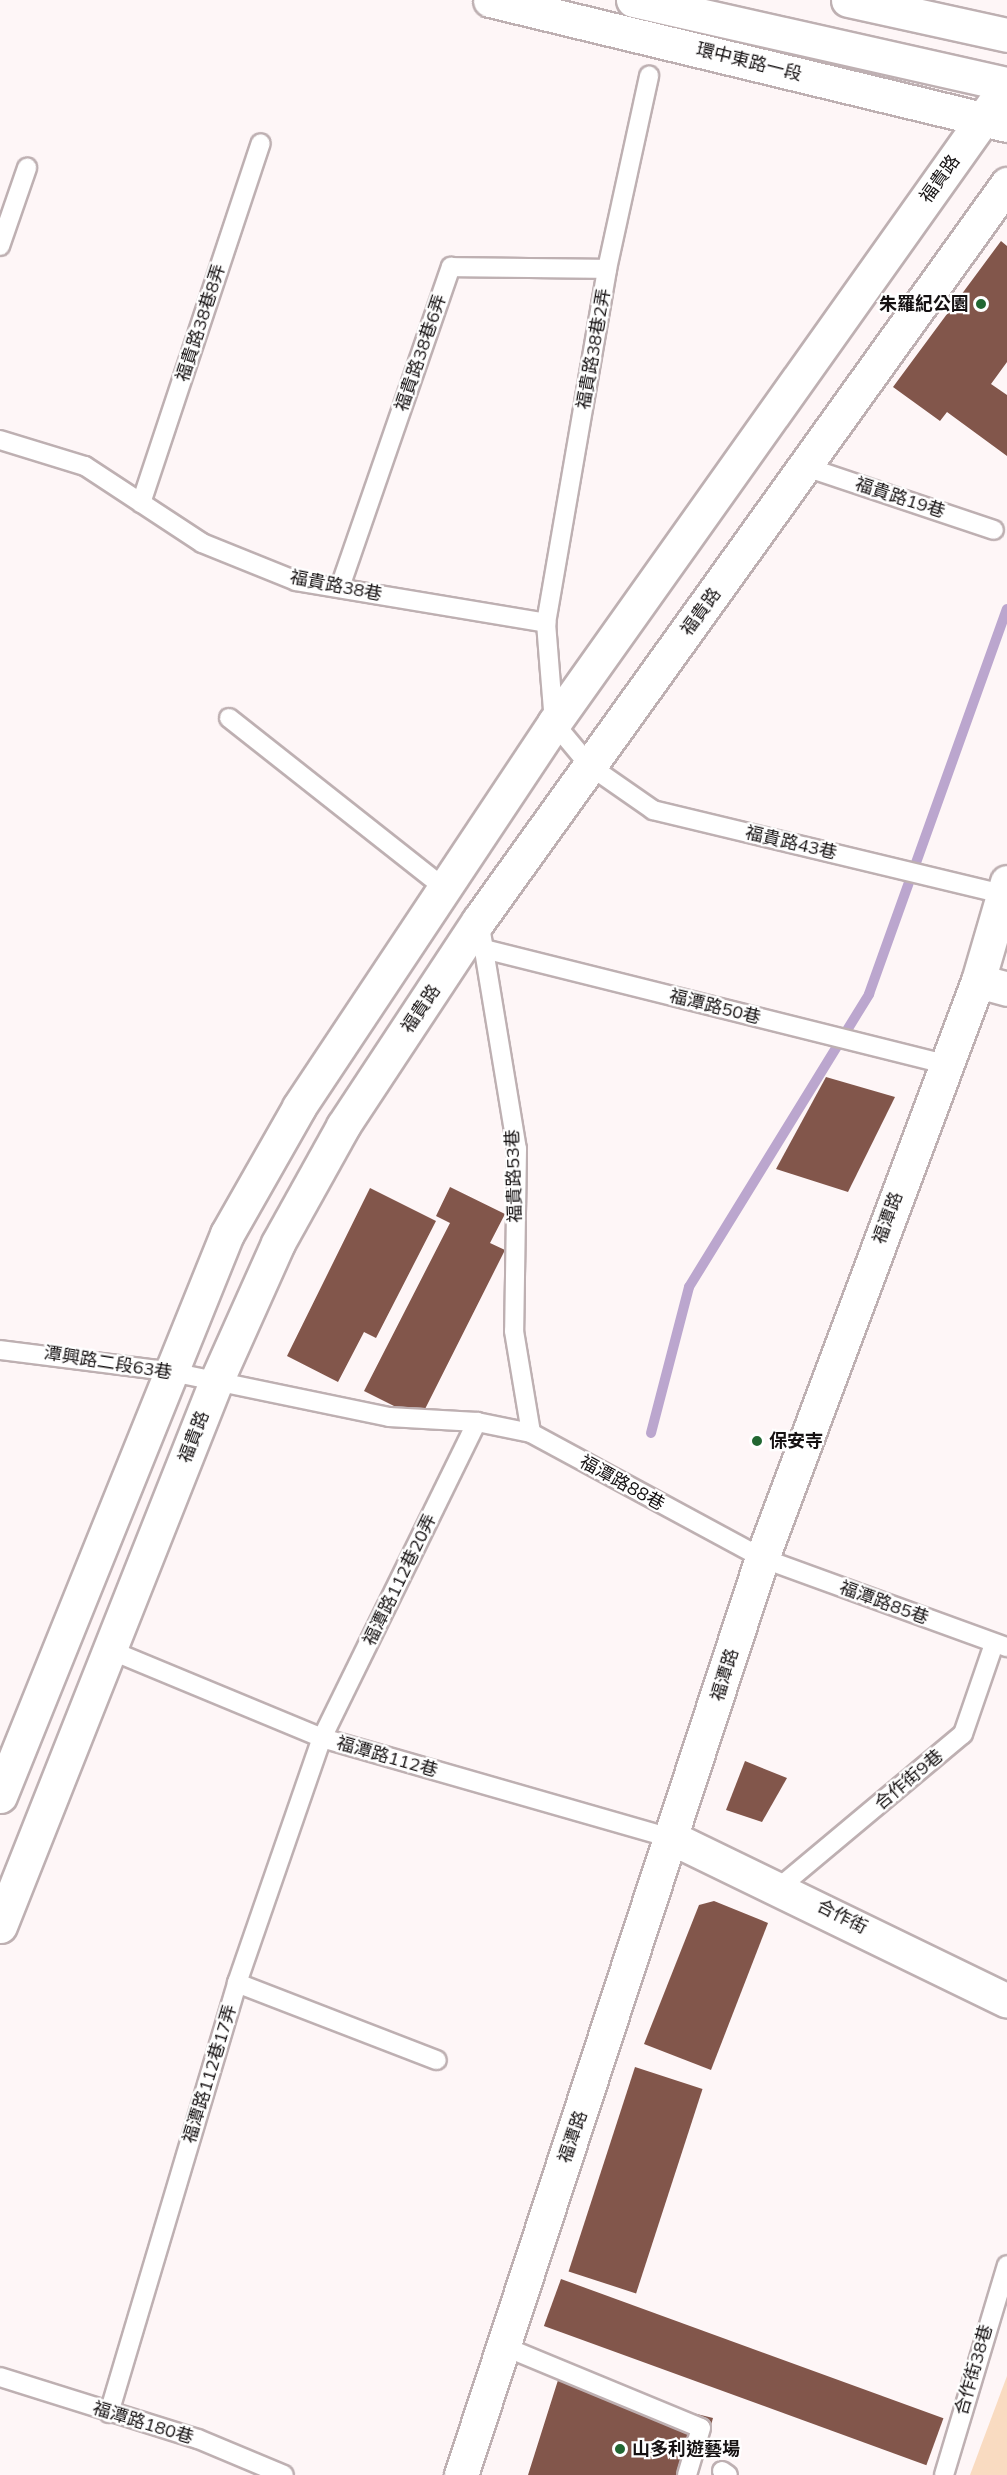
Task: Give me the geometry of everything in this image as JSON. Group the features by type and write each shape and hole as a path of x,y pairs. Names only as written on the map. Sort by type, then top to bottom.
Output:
{"main road":[{"name":"環中東路一段","path":"490,0 707,51 995,123"},
{"path":"633,0 1007,85"},
{"path":"848,0 1007,35"},
{"name":"福貴路","path":"0,1796 167,1371 226,1234 299,1107 442,886 554,723 995,123 1007,85"},
{"name":"福貴路","path":"0,1926 215,1384 278,1243 343,1126 482,934 590,766 1007,184"},
{"name":"福潭路","path":"460,2475 674,1839 762,1558 946,1064 993,985 1005,888"},
{"name":"合作街","path":"674,1839 781,1886 1007,2001"}],"lane":[{"name":"福貴路38巷2弄","path":"546,623 607,269 649,76"},
{"name":"福貴路38巷8弄","path":"141,503 261,143"},
{"path":"0,246 27,168"},
{"name":"福貴路38巷6弄","path":"340,587 451,267 607,269"},
{"name":"福貴路38巷","path":"0,440 85,466 202,543 296,581 546,623"},
{"name":"福貴路19巷","path":"806,467 994,530"},
{"path":"546,623 554,723 590,766"},
{"path":"229,718 442,886"},
{"name":"福貴路43巷","path":"590,766 653,810 1005,888"},
{"name":"福潭路50巷","path":"482,934 946,1064"},
{"name":"福貴路53巷","path":"482,934 517,1149 513,1331 531,1433"},
{"name":"潭興路二段63巷","path":"0,1350 167,1371 215,1384 389,1417 477,1422"},
{"name":"福潭路88巷","path":"477,1422 531,1433 762,1558"},
{"name":"福潭路112巷20弄","path":"322,1738 477,1422"},
{"name":"福潭路85巷","path":"762,1558 1001,1645"},
{"name":"合作街9巷","path":"781,1886 963,1734 1001,1645"},
{"name":"福潭路112巷","path":"110,1650 322,1738 674,1839"},
{"name":"福潭路112巷17弄","path":"109,2413 237,1983 322,1738"},
{"path":"237,1983 437,2060"},
{"name":"合作街38巷","path":"944,2475 1003,2285 1007,2265"},
{"path":"503,2346 701,2428 687,2475"},
{"name":"福潭路180巷","path":"0,2377 198,2439 284,2475"}],"shaded area":[{"path":"1007,2376 1007,2475 970,2475"}],"building":[{"name":"朱羅紀公園","path":"1001,241 1007,246 1007,362 991,384 1007,395 1007,456 947,412 940,421 893,387"},
{"path":"826,1077 895,1097 848,1192 776,1169"},
{"path":"450,1187 505,1214 490,1243 505,1250 420,1419 364,1391 450,1223 436,1216"},
{"path":"370,1188 436,1221 376,1338 364,1332 338,1382 287,1356"},
{"path":"745,1761 787,1778 762,1822 726,1810"},
{"path":"714,1901 768,1923 711,2070 644,2044 699,1905"},
{"path":"635,2067 703,2089 636,2293 569,2271"},
{"path":"561,2279 943,2418 926,2465 544,2326"},
{"name":"山多利遊藝場","path":"559,2377 681,2424 685,2411 713,2418 697,2475 528,2475"}],"waterway":[{"path":"651,1433 689,1287 869,994 1007,609"}],"place":[{"name":"朱羅紀公園","path":"981,304"},
{"name":"保安寺","path":"757,1441"},
{"name":"山多利遊藝場","path":"620,2449"}]}
